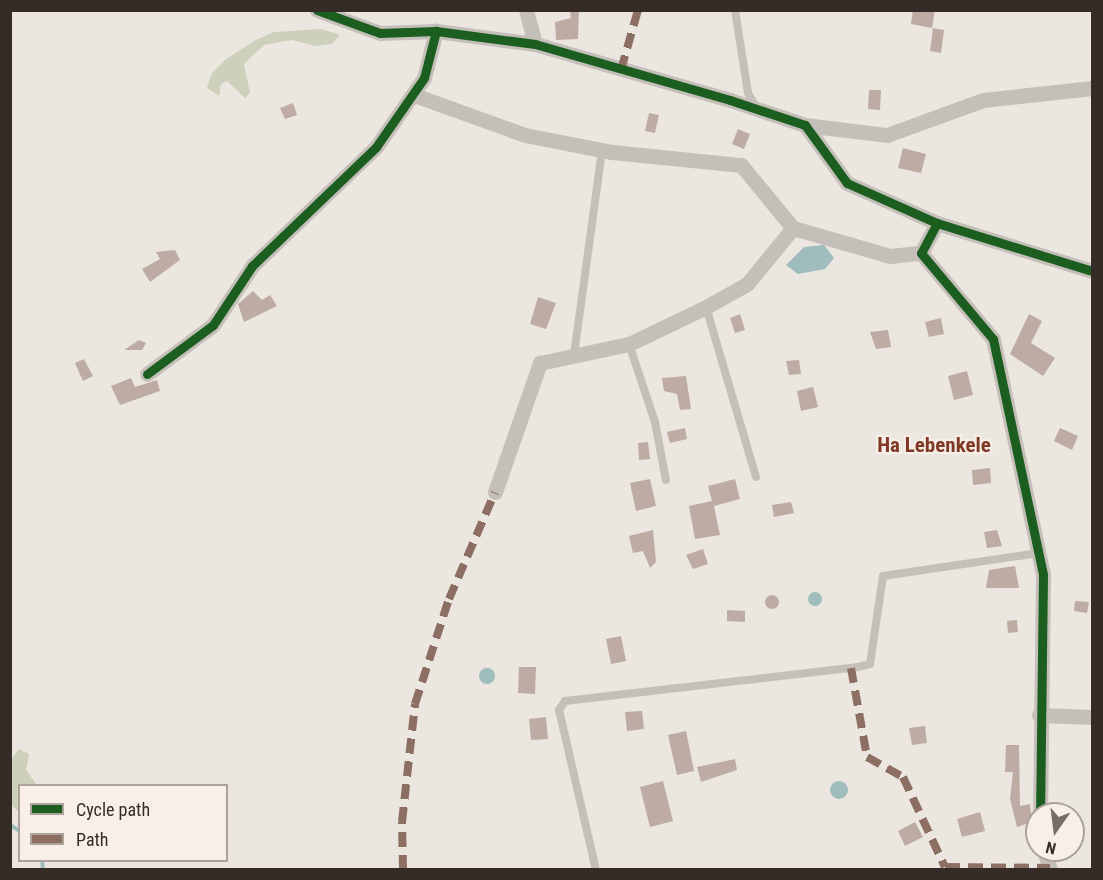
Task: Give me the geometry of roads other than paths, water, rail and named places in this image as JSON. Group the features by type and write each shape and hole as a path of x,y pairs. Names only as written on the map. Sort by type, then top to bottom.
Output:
{"street":[{"path":"317,10 381,33 436,31 535,44 758,109 805,125 887,135 983,100 1092,88"},
{"path":"526,10 535,44"},
{"path":"147,374 213,325 252,266 376,147 414,95 431,63 436,31"},
{"path":"414,95 525,135 602,150 741,165 793,228 890,256 921,253"},
{"path":"805,125 847,183 937,223 1092,271"},
{"path":"921,253 937,223"},
{"path":"495,492 540,363 629,344 706,307 747,284 793,228"},
{"path":"921,253 993,339 1043,575 1039,714 1040,802"},
{"path":"1039,714 1092,717"}],"lane":[{"path":"735,10 748,93 758,109"},
{"path":"574,355 602,150"},
{"path":"706,307 756,477"},
{"path":"629,344 655,422 666,480"},
{"path":"597,870 559,710 565,702 870,664 883,576 1039,553"}],"water":[{"path":"824,245 834,258 825,269 798,274 786,265 804,247"},
{"path":"812,592 818,592 822,599 818,606 812,606 808,602 808,596"},
{"path":"487,668 493,670 495,676 493,682 487,684 481,682 479,676 481,670"},
{"path":"835,781 843,781 848,786 846,797 835,799 830,794 830,786"}],"waterway":[{"path":"10,825 18,830"},
{"path":"42,862 43,870"}],"district":[{"name":"Ha Lebenkele","path":"934,445"}]}
